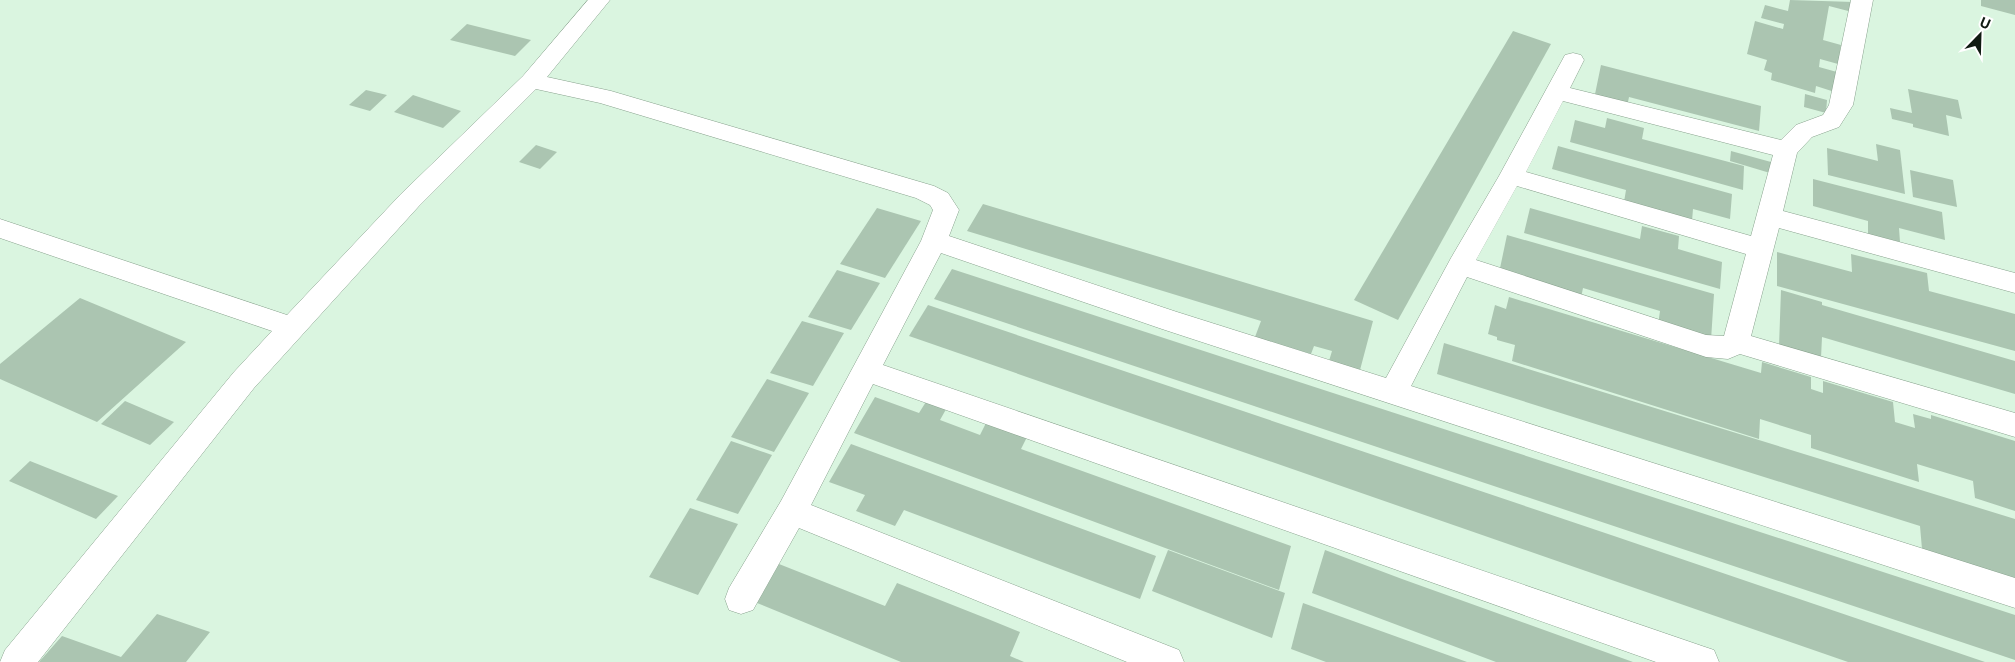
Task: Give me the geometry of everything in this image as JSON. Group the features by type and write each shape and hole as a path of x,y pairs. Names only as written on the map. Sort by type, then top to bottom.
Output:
{"street":[{"path":"1460,265 1706,346 1728,348 1736,342 1786,150 1804,131 1831,121 1841,105 1862,0"},
{"path":"17,662 244,380 410,200 530,81 594,1"},
{"path":"1394,392 1460,265 1574,60"},
{"path":"530,81 603,96 925,192 939,199 946,210 934,241 792,511 741,599"},
{"path":"1557,92 1786,150"},
{"path":"1511,176 1760,248"},
{"path":"1769,216 2015,283"},
{"path":"0,228 291,327"},
{"path":"934,241 1172,321 2015,593"},
{"path":"1736,342 2015,425"},
{"path":"865,370 1702,662"},
{"path":"792,511 1167,662"}],"building":[{"path":"1790,0 1854,2 1852,12 1829,6 1823,40 1841,45 1838,64 1820,59 1819,67 1844,74 1841,94 1816,86 1815,93 1771,80 1772,73 1764,70 1767,60 1747,54 1755,21 1783,29 1784,24 1761,18 1765,5 1788,11"},
{"path":"1981,0 2015,0 2015,15 1981,6"},
{"path":"467,24 531,40 515,56 450,40"},
{"path":"1513,31 1551,44 1398,320 1354,300"},
{"path":"1601,65 1761,106 1759,131 1629,97 1627,107 1594,99"},
{"path":"1908,89 1958,100 1962,119 1946,115 1949,136 1913,127 1913,124 1892,119 1890,108 1912,113"},
{"path":"366,90 387,95 370,111 349,105"},
{"path":"1805,94 1827,100 1826,113 1804,107"},
{"path":"413,95 461,111 443,128 394,112"},
{"path":"1607,118 1644,128 1642,139 1744,166 1743,190 1570,142 1575,120 1605,128"},
{"path":"1876,144 1900,150 1905,194 1828,175 1827,148 1878,161"},
{"path":"536,145 557,152 540,169 519,162"},
{"path":"1558,146 1732,194 1730,219 1693,209 1692,221 1624,202 1626,190 1552,169"},
{"path":"1731,151 1771,162 1770,173 1730,161"},
{"path":"1910,170 1953,180 1957,207 1913,197"},
{"path":"1813,179 1942,212 1945,240 1899,228 1900,242 1868,234 1868,221 1813,206"},
{"path":"983,204 1373,321 1360,370 1329,361 1332,351 1314,346 1311,354 1255,337 1261,321 967,231"},
{"path":"877,208 921,221 885,278 840,264"},
{"path":"1530,208 1640,239 1642,226 1679,236 1678,249 1722,262 1720,289 1524,233"},
{"path":"1507,235 1714,294 1711,340 1658,325 1660,311 1583,288 1581,298 1499,273"},
{"path":"1777,252 1852,272 1851,254 1927,273 1929,291 2015,314 2015,351 1777,286"},
{"path":"952,269 2015,615 2015,660 934,299"},
{"path":"837,270 880,283 851,330 808,317"},
{"path":"1781,290 1822,302 1822,305 2015,361 2015,394 1822,337 1821,358 1779,346"},
{"path":"1509,297 1761,373 1762,362 1811,377 1811,389 1823,393 1823,381 1893,402 1895,422 1915,428 1913,414 1931,419 1931,415 2015,441 2015,511 1975,498 1973,481 1917,464 1919,482 1811,448 1811,435 1760,419 1759,439 1512,361 1515,345 1497,340 1497,337 1488,334 1495,305 1506,309"},
{"path":"80,298 186,342 97,422 0,379 0,364"},
{"path":"928,305 1985,662 1848,662 909,336"},
{"path":"802,321 844,333 813,386 770,373"},
{"path":"1444,343 2015,519 2015,578 1922,549 1920,526 1437,374"},
{"path":"767,379 809,393 774,452 731,437"},
{"path":"875,397 919,413 929,397 949,404 940,420 980,435 988,419 1029,433 1021,449 1291,546 1279,590 854,433"},
{"path":"125,401 174,422 150,445 101,424"},
{"path":"731,441 772,455 738,514 696,500"},
{"path":"851,444 1156,556 1140,599 904,510 895,526 856,511 865,495 829,482"},
{"path":"30,461 118,496 96,519 9,481"},
{"path":"690,508 738,524 698,595 649,577"},
{"path":"1168,550 1285,593 1272,638 1152,591"},
{"path":"1325,550 1633,662 1496,662 1312,593"},
{"path":"779,564 885,606 897,583 988,619 1020,632 1010,656 1024,662 901,662 757,603"},
{"path":"1303,603 1467,662 1326,662 1291,649"},
{"path":"157,614 210,632 186,662 39,662 62,636 121,657"}]}
